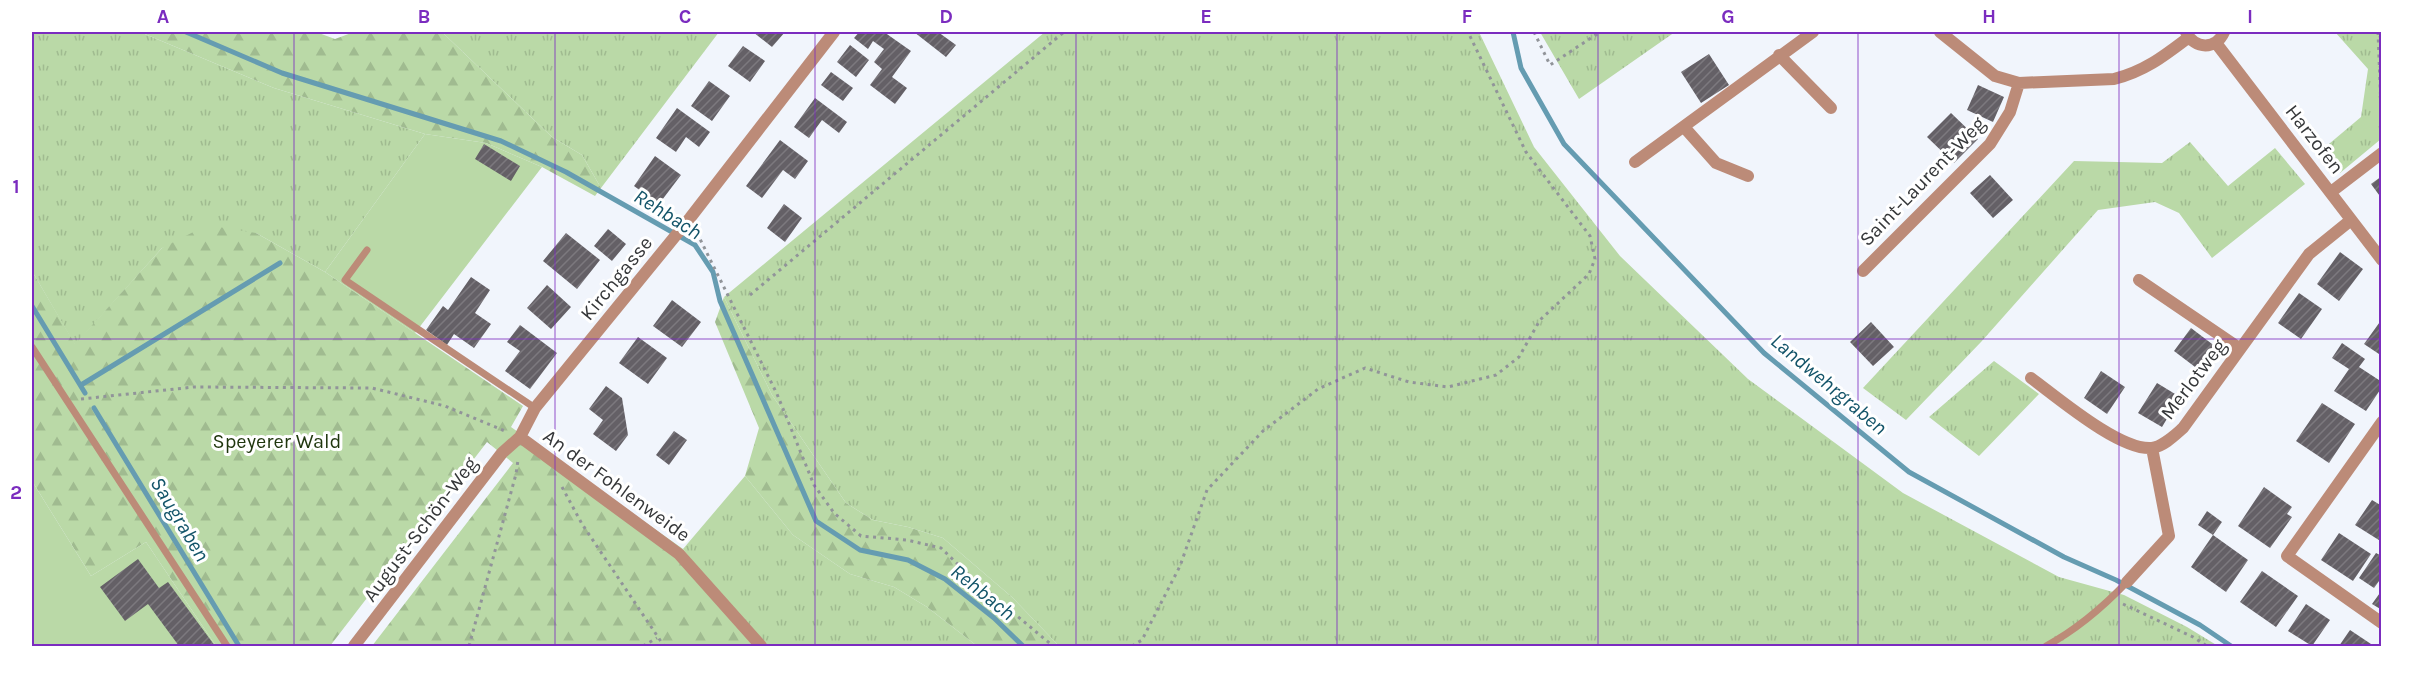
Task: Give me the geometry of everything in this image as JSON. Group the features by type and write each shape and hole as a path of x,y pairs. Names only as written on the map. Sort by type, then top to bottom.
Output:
{"street":[{"name":"Kirchgasse","path":"520,437 535,408 690,218 834,32"},
{"path":"1635,162 1813,32"},
{"path":"1940,32 1995,76 2019,83 2114,79 2142,70 2187,34 2198,45 2210,45 2216,43 2224,32"},
{"name":"Harzofen","path":"2216,43 2382,260"},
{"path":"1779,55 1831,108"},
{"name":"Saint-Laurent-Weg","path":"1863,271 1990,144 2010,112 2019,83"},
{"path":"1684,127 1716,163 1748,176"},
{"path":"2331,192 2382,153"},
{"name":"Merlotweg","path":"2152,448 2169,440 2184,428 2239,348 2309,254 2351,220"},
{"path":"2139,279 2239,348"},
{"path":"2031,378 2092,423 2128,444 2152,448 2169,536 2124,586"},
{"path":"2381,424 2287,556 2382,623"},
{"name":"August-Schön-Weg","path":"354,646 502,453 520,437"},
{"name":"An der Fohlenweide","path":"520,437 679,554 761,646"}],"lane":[{"path":"367,250 345,280 535,408"},
{"path":"32,347 64,400 227,646"},
{"path":"2046,646 2061,638 2124,586"}],"path":[{"path":"750,295 1064,32"},
{"path":"1132,646 1142,640 1180,566 1207,490 1263,431 1318,389 1365,368 1409,382 1448,387 1496,375 1520,357 1540,320 1589,274 1595,259 1590,236 1526,152 1468,32"},
{"path":"1534,32 1550,65 1600,32"},
{"path":"2378,32 2382,133"},
{"path":"690,218 777,394 814,484 834,513 861,536 907,540 941,549 974,580 1053,646"},
{"path":"64,400 194,387 372,388 445,406 520,437 516,474 469,646"},
{"path":"556,482 563,489 582,524 663,646"},
{"path":"2110,598 2193,637 2207,646"},
{"path":"643,646 657,638"}],"green space":[{"path":"32,32 140,32 274,88 425,134 325,272 256,233 162,248 75,345 32,271"},
{"path":"140,32 316,32 335,39 354,32 443,33 552,137 582,155 601,188 595,196 542,167 486,143 425,134 274,88"},
{"path":"437,32 719,32 601,188 582,155 552,137 443,33"},
{"path":"1045,32 1479,32 1534,147 1620,256 1748,379 1903,493 2059,577 2124,595 2187,627 2218,646 1059,646 1013,598 943,538 908,527 873,520 846,503 772,395 724,297"},
{"path":"1540,32 1675,32 1579,99"},
{"path":"2335,32 2382,32 2381,139 2340,173 2323,149 2361,117 2368,69"},
{"path":"425,134 486,143 542,167 415,333 325,272"},
{"path":"2190,142 2228,186 2275,148 2305,184 2212,258 2179,213 2155,202 2098,210 1981,342 1906,420 1863,388 2074,161 2162,163"},
{"name":"Speyerer Wald","path":"207,225 256,233 325,272 523,406 511,427 683,549 756,646 372,646 513,463 487,442 330,646 216,646 146,542 91,576 32,481 32,271 75,344 162,248"},
{"path":"724,297 772,395 846,503 873,520 908,527 943,538 1013,598 1059,646 977,646 927,607 894,587 850,574 793,535 745,476 759,428 715,322"},
{"path":"1994,361 2039,394 1979,456 1929,417"},
{"path":"745,476 793,535 850,574 894,587 927,607 977,646 756,646 683,549"},
{"path":"32,481 91,576 146,542 216,646 32,646"}],"building":[{"path":"753,32 785,32 772,47"},
{"path":"859,32 884,32 911,51 892,77 907,88 895,104 870,85 882,69 874,62 884,49 873,41 868,49 854,38"},
{"path":"914,32 938,32 956,45 946,57"},
{"path":"850,45 869,60 856,77 837,62"},
{"path":"743,46 765,61 750,82 728,66"},
{"path":"1709,54 1729,85 1701,103 1681,72"},
{"path":"831,72 853,88 843,101 821,85"},
{"path":"709,81 730,96 712,121 691,106"},
{"path":"1978,85 2004,97 1993,122 1967,110"},
{"path":"815,98 847,122 839,133 822,120 809,138 794,127"},
{"path":"677,108 710,132 699,147 686,137 676,152 656,138"},
{"path":"1951,113 1978,139 1954,163 1927,137"},
{"path":"780,140 808,161 795,179 783,170 762,198 746,186"},
{"path":"484,144 520,166 511,181 475,159"},
{"path":"655,156 681,175 659,204 634,186"},
{"path":"1990,175 2013,200 1993,218 1970,193"},
{"path":"2382,176 2382,199 2371,184"},
{"path":"784,204 802,218 785,242 767,228"},
{"path":"608,229 626,244 612,261 594,246"},
{"path":"566,233 600,260 577,289 543,261"},
{"path":"2340,252 2363,269 2339,301 2317,284"},
{"path":"471,277 490,290 475,313 491,324 474,348 454,334 447,345 426,330 443,306 448,310"},
{"path":"547,285 571,307 551,329 527,308"},
{"path":"2299,293 2322,309 2301,339 2278,323"},
{"path":"672,300 701,322 682,347 653,326"},
{"path":"2382,319 2382,356 2364,344"},
{"path":"1871,322 1894,347 1873,366 1850,342"},
{"path":"520,325 557,353 530,389 505,371 520,351 507,342"},
{"path":"2191,328 2220,350 2203,373 2174,351"},
{"path":"638,337 667,358 648,384 619,363"},
{"path":"2342,343 2365,359 2359,367 2382,382 2382,387 2366,411 2334,391 2349,369 2332,358"},
{"path":"2101,371 2125,387 2107,414 2084,398"},
{"path":"2157,383 2180,397 2162,427 2138,413"},
{"path":"606,386 622,398 628,435 616,451 593,434 603,420 589,409"},
{"path":"2322,403 2355,424 2329,463 2296,441"},
{"path":"674,431 687,440 669,465 656,455"},
{"path":"2264,487 2292,507 2287,514 2292,517 2270,548 2238,526"},
{"path":"2372,500 2382,506 2382,542 2355,525"},
{"path":"2207,511 2222,522 2213,535 2198,525"},
{"path":"2339,533 2371,554 2353,581 2321,560"},
{"path":"2213,535 2248,560 2226,592 2191,567"},
{"path":"2376,553 2382,556 2382,577 2374,588 2359,578"},
{"path":"138,559 159,588 168,582 215,646 179,646 148,604 125,621 100,587"},
{"path":"2262,571 2298,596 2276,627 2240,602"},
{"path":"2382,590 2382,610 2372,604"},
{"path":"2306,604 2330,620 2312,646 2288,631"},
{"path":"2350,630 2374,646 2339,646"}],"waterway":[{"name":"Rehbach","path":"186,32 282,73 501,141 566,172 695,245 713,272 720,301 816,521 860,550 908,560 945,579 994,618 1023,646"},
{"name":"Landwehrgraben","path":"1513,32 1521,68 1564,144 1764,353 1909,472 2064,557 2116,580 2200,625 2231,646"},
{"path":"81,385 280,263"},
{"name":"Saugraben","path":"32,306 85,393"},
{"name":"Saugraben","path":"94,408 239,646"}]}
